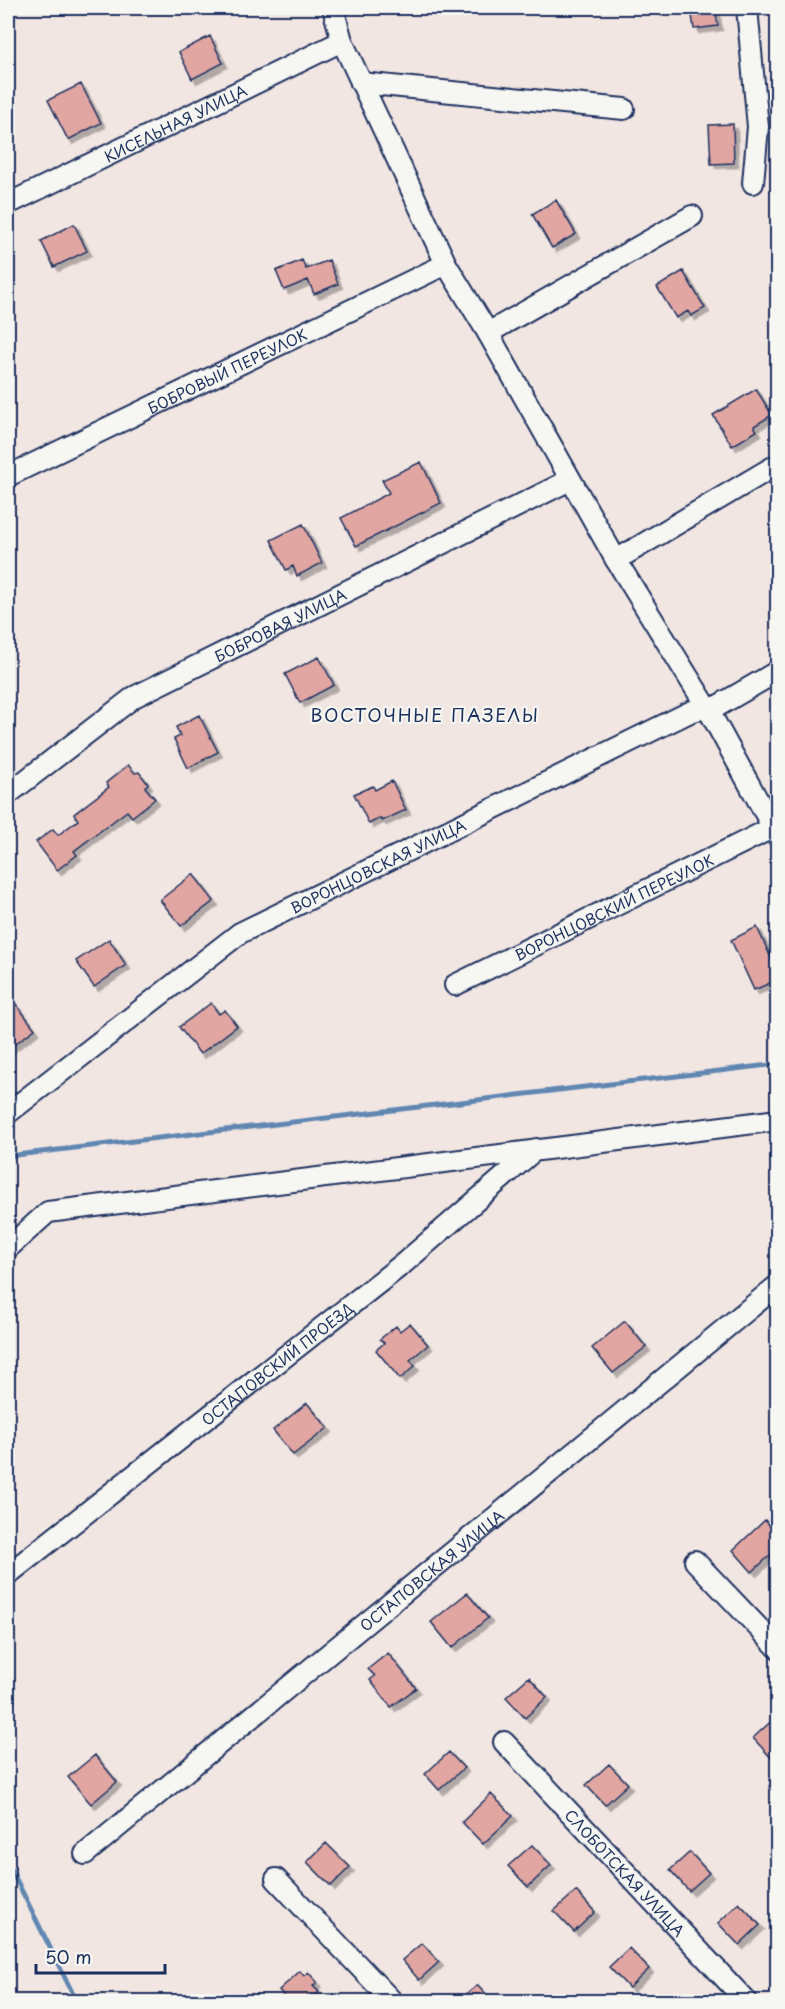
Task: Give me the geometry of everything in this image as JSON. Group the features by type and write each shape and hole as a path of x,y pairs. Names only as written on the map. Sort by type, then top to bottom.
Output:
{"street":[{"path":"333,8 342,41 446,264 488,333 616,560 708,709 775,832"},
{"path":"747,8 758,127 753,183"},
{"name":"КИСЕЛЬНАЯ УЛИЦА","path":"8,204 342,41"},
{"path":"362,83 624,108"},
{"path":"488,333 692,216"},
{"name":"БОБРОВЫЙ ПЕРЕУЛОК","path":"8,476 446,264"},
{"path":"616,560 777,464"},
{"name":"БОБРОВАЯ УЛИЦА","path":"8,794 134,697 570,480"},
{"name":"ВОРОНЦОВСКАЯ УЛИЦА","path":"8,1113 240,933 692,711 716,707 777,671"},
{"name":"ВОРОНЦОВСКИЙ ПЕРЕУЛОК","path":"455,985 775,832"},
{"path":"8,1248 48,1212 777,1120"},
{"name":"ОСТАПОВСКИЙ ПРОЕЗД","path":"11,1572 404,1263 537,1149"},
{"name":"ОСТАПОВСКАЯ УЛИЦА","path":"85,1854 777,1285"},
{"path":"695,1561 777,1648"},
{"name":"СЛОБОТСКАЯ УЛИЦА","path":"504,1742 747,2001"},
{"path":"276,1879 393,2001"}],"building":[{"path":"691,8 715,8 718,26 694,29"},
{"path":"210,36 223,63 192,79 179,52"},
{"path":"81,84 101,123 68,140 48,100"},
{"path":"733,124 734,163 711,164 709,125"},
{"path":"556,200 576,234 552,248 532,214"},
{"path":"74,224 87,251 54,267 41,241"},
{"path":"302,260 306,269 329,260 338,284 314,294 308,280 284,290 276,271"},
{"path":"683,271 705,308 691,316 688,311 676,318 657,287"},
{"path":"756,389 772,415 754,426 757,431 732,446 713,415"},
{"path":"421,462 441,503 356,546 341,518 389,493 382,480"},
{"path":"303,524 322,563 297,576 293,566 286,570 271,540"},
{"path":"319,657 334,685 300,703 285,674"},
{"path":"199,715 218,752 188,768 174,739 180,736 176,727"},
{"path":"128,765 135,773 139,772 148,784 145,787 155,799 132,817 127,811 74,851 77,855 57,870 36,842 53,829 58,835 78,820 74,814 109,787 106,783"},
{"path":"392,781 406,810 369,824 354,794 373,786 375,790"},
{"path":"193,874 214,901 181,926 160,900"},
{"path":"757,927 777,971 777,980 754,990 731,940"},
{"path":"109,939 126,965 94,987 76,961"},
{"path":"211,1003 219,1014 225,1010 237,1026 200,1054 179,1027"},
{"path":"16,1004 35,1029 8,1049 8,1010"},
{"path":"625,1321 646,1347 613,1373 592,1348"},
{"path":"410,1323 428,1345 410,1360 415,1366 400,1379 376,1350 384,1343 380,1339 396,1326 400,1331"},
{"path":"307,1403 328,1428 293,1455 273,1430"},
{"path":"765,1520 777,1534 777,1549 752,1572 733,1550"},
{"path":"467,1593 488,1618 452,1648 431,1622"},
{"path":"388,1653 416,1688 391,1707 370,1680 375,1676 368,1669"},
{"path":"529,1677 547,1697 525,1718 506,1697"},
{"path":"777,1716 777,1764 753,1738"},
{"path":"449,1752 464,1768 439,1790 425,1774"},
{"path":"95,1755 117,1782 91,1804 68,1777"},
{"path":"609,1764 628,1784 605,1805 586,1785"},
{"path":"491,1794 513,1816 483,1844 462,1822"},
{"path":"326,1843 350,1867 331,1886 307,1862"},
{"path":"532,1845 551,1865 528,1887 508,1866"},
{"path":"690,1852 709,1873 689,1891 670,1870"},
{"path":"576,1891 595,1912 574,1932 554,1911"},
{"path":"739,1903 760,1925 739,1945 718,1923"},
{"path":"422,1943 439,1962 419,1980 402,1960"},
{"path":"629,1948 649,1969 629,1988 609,1967"},
{"path":"300,1971 304,1976 308,1972 317,1982 313,1986 319,1992 309,2001 288,2001 279,1990"},
{"path":"478,1985 492,2001 458,2001"}],"waterway":[{"path":"8,1156 778,1064"},
{"path":"8,1863 77,2002"}],"district":[{"name":"ВОСТОЧНЫЕ ПАЗЕЛЫ","path":"425,714"}]}
